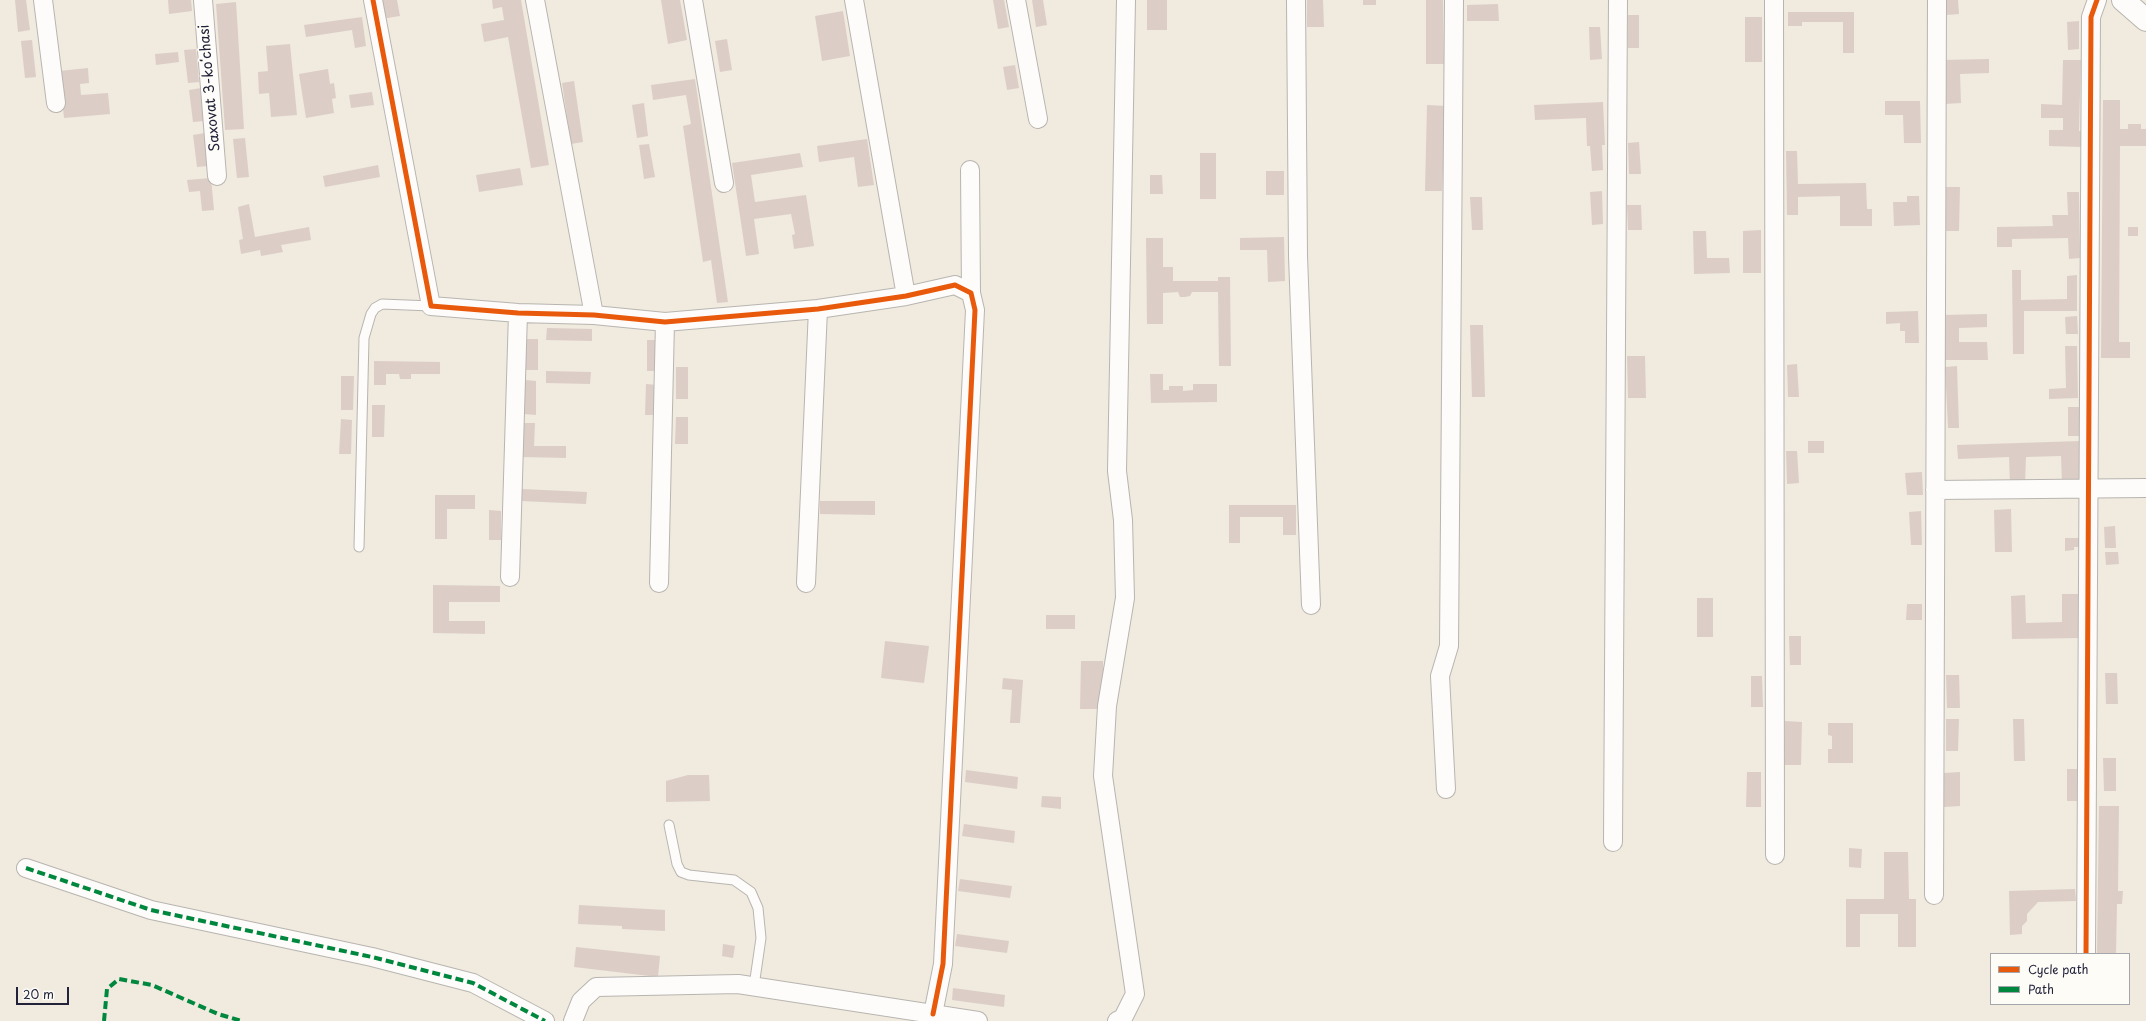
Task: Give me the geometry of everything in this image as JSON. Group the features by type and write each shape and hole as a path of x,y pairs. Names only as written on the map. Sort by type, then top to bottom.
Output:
{"street":[{"path":"43,0 56,103"},
{"name":"Saxovat 3-koʻchasi","path":"203,0 217,176"},
{"path":"373,0 431,306 518,313 594,315 665,322 818,309 906,296 955,285 971,293"},
{"path":"536,0 594,315"},
{"path":"693,0 724,183"},
{"path":"854,0 906,296"},
{"path":"1016,0 1038,119"},
{"path":"1117,1021 1123,1018 1135,994 1103,776 1107,706 1125,598 1122,520 1117,472 1126,0"},
{"path":"1296,0 1298,256 1311,605"},
{"path":"1446,788 1440,676 1449,646 1454,0"},
{"path":"1612,842 1618,0"},
{"path":"1774,0 1775,855"},
{"path":"1934,895 1937,0"},
{"path":"2086,953 2091,17 2096,0"},
{"path":"933,1014 943,964 975,310 971,293 970,170"},
{"path":"806,583 818,309"},
{"path":"510,577 518,313"},
{"path":"659,583 665,322"},
{"path":"1935,490 2089,487 2146,488"},
{"path":"26,868 151,910 372,957 473,983 545,1021"},
{"path":"573,1021 581,1001 596,987 738,984 978,1021"}],"lane":[{"path":"359,547 364,338 371,314 375,308 382,304 431,306"},
{"path":"669,825 677,864 681,872 689,876 734,880 751,892 758,908 761,938 754,986"}],"building":[{"path":"15,0 26,0 30,30 18,32"},
{"path":"168,0 191,0 192,11 169,14"},
{"path":"378,0 397,0 400,16 381,19"},
{"path":"492,0 521,0 549,165 531,168 508,37 484,42 481,24 504,20 502,7 493,9"},
{"path":"661,0 680,0 687,40 668,44"},
{"path":"993,0 1004,0 1009,27 998,29"},
{"path":"1032,0 1043,0 1047,25 1036,27"},
{"path":"1147,0 1167,0 1167,30 1147,30"},
{"path":"1307,0 1323,0 1324,27 1307,27"},
{"path":"1363,0 1376,0 1376,5 1363,5"},
{"path":"1426,0 1443,0 1444,64 1426,64"},
{"path":"1946,0 1958,0 1959,14 1947,15"},
{"path":"236,2 244,129 225,130 216,4"},
{"path":"1498,4 1499,21 1467,21 1467,5"},
{"path":"843,11 850,56 822,61 815,16"},
{"path":"1788,12 1854,12 1854,53 1843,53 1843,22 1802,22 1802,26 1788,26"},
{"path":"1628,15 1639,15 1639,48 1628,48"},
{"path":"362,17 366,46 355,48 352,30 306,37 304,25"},
{"path":"1745,17 1762,17 1762,62 1745,62"},
{"path":"2079,21 2079,49 2068,50 2067,22"},
{"path":"1589,27 1600,27 1602,59 1590,60"},
{"path":"727,39 732,70 720,72 715,41"},
{"path":"32,40 36,77 25,78 21,41"},
{"path":"290,44 297,115 271,117 269,93 259,94 258,72 268,71 266,46"},
{"path":"196,49 199,82 188,83 184,50"},
{"path":"178,52 179,62 156,65 155,54"},
{"path":"1989,59 1989,73 1960,74 1961,103 1945,104 1943,60"},
{"path":"2063,60 2081,60 2079,131 2083,131 2082,147 2049,146 2049,130 2063,130 2063,118 2041,118 2041,104 2062,105"},
{"path":"1015,65 1019,88 1007,90 1003,67"},
{"path":"88,68 89,83 80,84 81,95 108,93 110,114 64,118 59,71"},
{"path":"328,69 330,84 334,83 336,98 332,99 334,113 306,118 299,74"},
{"path":"695,79 728,302 717,303 711,260 703,262 683,126 691,124 686,95 653,100 651,85"},
{"path":"574,81 583,142 571,144 562,83"},
{"path":"201,88 204,121 193,122 189,90"},
{"path":"372,92 374,105 351,108 349,95"},
{"path":"2103,100 2120,100 2120,129 2128,129 2128,124 2141,124 2141,129 2146,129 2146,146 2120,146 2119,342 2130,342 2130,358 2101,358"},
{"path":"1885,101 1920,101 1921,143 1904,143 1903,115 1885,115"},
{"path":"1603,102 1605,145 1602,145 1603,170 1592,171 1590,146 1587,146 1586,118 1535,120 1534,105"},
{"path":"644,103 648,136 637,138 632,105"},
{"path":"1427,105 1446,106 1442,191 1425,191"},
{"path":"205,133 208,166 197,167 193,135"},
{"path":"245,138 249,177 237,178 233,139"},
{"path":"867,139 874,185 858,187 854,157 819,162 817,146"},
{"path":"1639,142 1641,174 1629,174 1628,143"},
{"path":"649,144 655,177 644,179 639,145"},
{"path":"1786,151 1797,151 1798,184 1866,183 1867,209 1872,209 1872,226 1840,226 1840,196 1798,197 1798,215 1787,215"},
{"path":"800,153 803,167 751,175 755,202 806,195 814,246 794,249 792,235 795,234 791,214 754,219 759,254 746,256 732,163"},
{"path":"1200,153 1216,153 1216,199 1200,199"},
{"path":"378,165 380,177 325,187 323,176"},
{"path":"520,168 523,185 479,192 476,175"},
{"path":"1266,171 1284,171 1284,195 1266,195"},
{"path":"1150,175 1162,175 1163,194 1150,194"},
{"path":"211,178 214,210 202,211 200,191 189,192 187,180"},
{"path":"1942,187 1960,187 1959,231 1942,231"},
{"path":"1602,191 1603,224 1592,225 1590,192"},
{"path":"2067,192 2079,192 2080,258 2069,259 2068,238 2012,239 2012,247 1997,247 1997,227 2053,226 2052,215 2068,215"},
{"path":"1907,196 1919,196 1920,225 1894,226 1893,202 1907,202"},
{"path":"1470,197 1482,197 1483,230 1472,230"},
{"path":"249,204 255,237 309,227 311,240 281,245 283,252 261,256 260,250 241,254 239,240 243,239 238,207"},
{"path":"1627,205 1641,205 1642,230 1628,230"},
{"path":"2128,227 2138,227 2138,236 2128,236"},
{"path":"1761,230 1761,273 1743,273 1743,231"},
{"path":"1693,231 1706,231 1707,258 1729,258 1730,273 1694,274"},
{"path":"1284,237 1285,281 1268,282 1267,250 1240,250 1240,238"},
{"path":"1146,238 1163,238 1163,267 1173,267 1173,281 1218,281 1218,277 1230,277 1231,366 1219,366 1218,292 1192,292 1190,296 1185,297 1180,297 1178,292 1163,293 1163,324 1147,324"},
{"path":"2012,270 2021,270 2021,300 2067,299 2067,276 2077,275 2077,311 2024,311 2024,354 2013,354"},
{"path":"1918,311 1919,343 1905,343 1905,331 1900,331 1900,323 1886,324 1886,312"},
{"path":"1987,314 1987,327 1959,328 1959,342 1987,342 1988,360 1943,360 1942,315"},
{"path":"2077,316 2078,334 2066,334 2065,317"},
{"path":"1470,325 1483,325 1485,397 1472,397"},
{"path":"547,328 592,329 592,341 546,340"},
{"path":"526,339 538,339 538,370 525,370"},
{"path":"647,340 659,340 659,371 647,371"},
{"path":"2065,346 2077,346 2078,398 2049,399 2049,389 2066,388"},
{"path":"1627,356 1645,356 1646,398 1628,398"},
{"path":"374,361 440,362 440,374 411,374 411,379 400,379 399,374 386,374 386,385 374,385"},
{"path":"1797,364 1799,397 1788,397 1787,365"},
{"path":"1957,366 1959,428 1948,428 1945,367"},
{"path":"676,367 688,367 688,399 676,399"},
{"path":"546,371 591,372 590,384 546,383"},
{"path":"1150,374 1163,374 1163,390 1169,390 1169,386 1183,386 1183,391 1193,390 1193,384 1217,384 1217,402 1151,403"},
{"path":"341,376 354,376 353,410 341,410"},
{"path":"525,380 536,381 536,415 524,414"},
{"path":"646,384 658,385 657,415 645,415"},
{"path":"372,405 385,405 384,437 372,437"},
{"path":"2068,407 2079,407 2079,436 2068,436"},
{"path":"676,417 688,417 688,444 675,444"},
{"path":"341,419 352,420 351,454 339,454"},
{"path":"523,423 535,423 534,446 566,446 566,458 522,457"},
{"path":"1808,441 1824,441 1824,453 1808,453"},
{"path":"2080,441 2081,483 2062,484 2061,456 2026,457 2025,484 2010,484 2009,457 1958,459 1957,445"},
{"path":"1786,451 1797,451 1799,483 1787,484"},
{"path":"1922,472 1923,495 1907,495 1905,473"},
{"path":"522,489 587,492 586,504 521,501"},
{"path":"435,495 475,495 475,509 447,509 447,539 435,539"},
{"path":"820,501 875,501 875,515 820,514"},
{"path":"1229,505 1296,505 1296,535 1283,535 1283,517 1240,517 1240,543 1229,543"},
{"path":"2011,509 2012,552 1995,552 1994,510"},
{"path":"489,510 501,511 501,540 489,540"},
{"path":"1921,511 1922,545 1911,545 1909,512"},
{"path":"2115,526 2116,548 2105,548 2104,527"},
{"path":"2065,538 2079,538 2079,547 2074,547 2074,550 2065,551"},
{"path":"2105,552 2118,552 2119,564 2106,565"},
{"path":"433,585 500,586 500,602 449,602 449,621 485,621 485,634 433,633"},
{"path":"2062,594 2079,594 2080,638 2012,639 2011,596 2025,595 2026,623 2062,622"},
{"path":"1697,598 1713,598 1713,637 1697,637"},
{"path":"1907,604 1922,604 1922,620 1906,620"},
{"path":"1046,615 1075,615 1075,629 1046,629"},
{"path":"1789,636 1801,636 1801,665 1790,665"},
{"path":"885,641 929,646 924,683 881,678"},
{"path":"1081,661 1103,661 1103,709 1080,709"},
{"path":"2105,673 2117,673 2118,704 2106,704"},
{"path":"1946,675 1959,675 1960,708 1947,708"},
{"path":"1751,676 1762,676 1763,707 1751,707"},
{"path":"1003,678 1023,680 1020,723 1010,723 1012,690 1002,689"},
{"path":"1946,719 1959,719 1958,751 1946,751"},
{"path":"2013,719 2024,719 2025,761 2014,761"},
{"path":"1785,721 1802,722 1801,765 1784,765"},
{"path":"1828,723 1853,723 1853,763 1828,763 1828,749 1832,749 1832,736 1828,735"},
{"path":"2103,758 2116,758 2116,791 2104,791"},
{"path":"2067,769 2078,769 2078,801 2067,801"},
{"path":"966,770 1018,777 1017,789 965,782"},
{"path":"1747,772 1761,772 1761,807 1746,807"},
{"path":"1960,772 1960,806 1944,807 1944,773"},
{"path":"688,775 709,775 710,801 666,802 666,781"},
{"path":"1042,796 1061,797 1061,809 1041,807"},
{"path":"2099,806 2119,806 2118,891 2123,891 2122,904 2117,904 2116,953 2097,953"},
{"path":"964,824 1015,831 1014,843 962,836"},
{"path":"1849,848 1862,849 1861,868 1849,867"},
{"path":"1884,852 1908,852 1909,899 1916,899 1916,947 1898,947 1898,914 1860,914 1860,947 1846,947 1846,899 1884,899"},
{"path":"960,879 1012,886 1010,898 958,891"},
{"path":"2075,889 2076,901 2038,902 2027,914 2027,921 2022,926 2022,934 2010,935 2009,891"},
{"path":"579,905 665,910 665,931 622,929 622,926 578,924"},
{"path":"957,934 1009,941 1007,953 955,946"},
{"path":"723,944 735,946 733,958 722,956"},
{"path":"576,947 660,956 658,977 574,967"},
{"path":"953,988 1005,995 1004,1007 952,1000"}],"marked path":[{"path":"26,868 151,910 372,957 473,983 545,1021"},
{"path":"104,1021 107,989 119,979 152,985 218,1014 242,1021"}],"cycle path":[{"path":"373,0 431,306 518,313 594,315 665,322 818,309 906,296 955,285 971,293 975,310 943,964 933,1014"},
{"path":"2086,953 2091,17 2097,0"}]}
